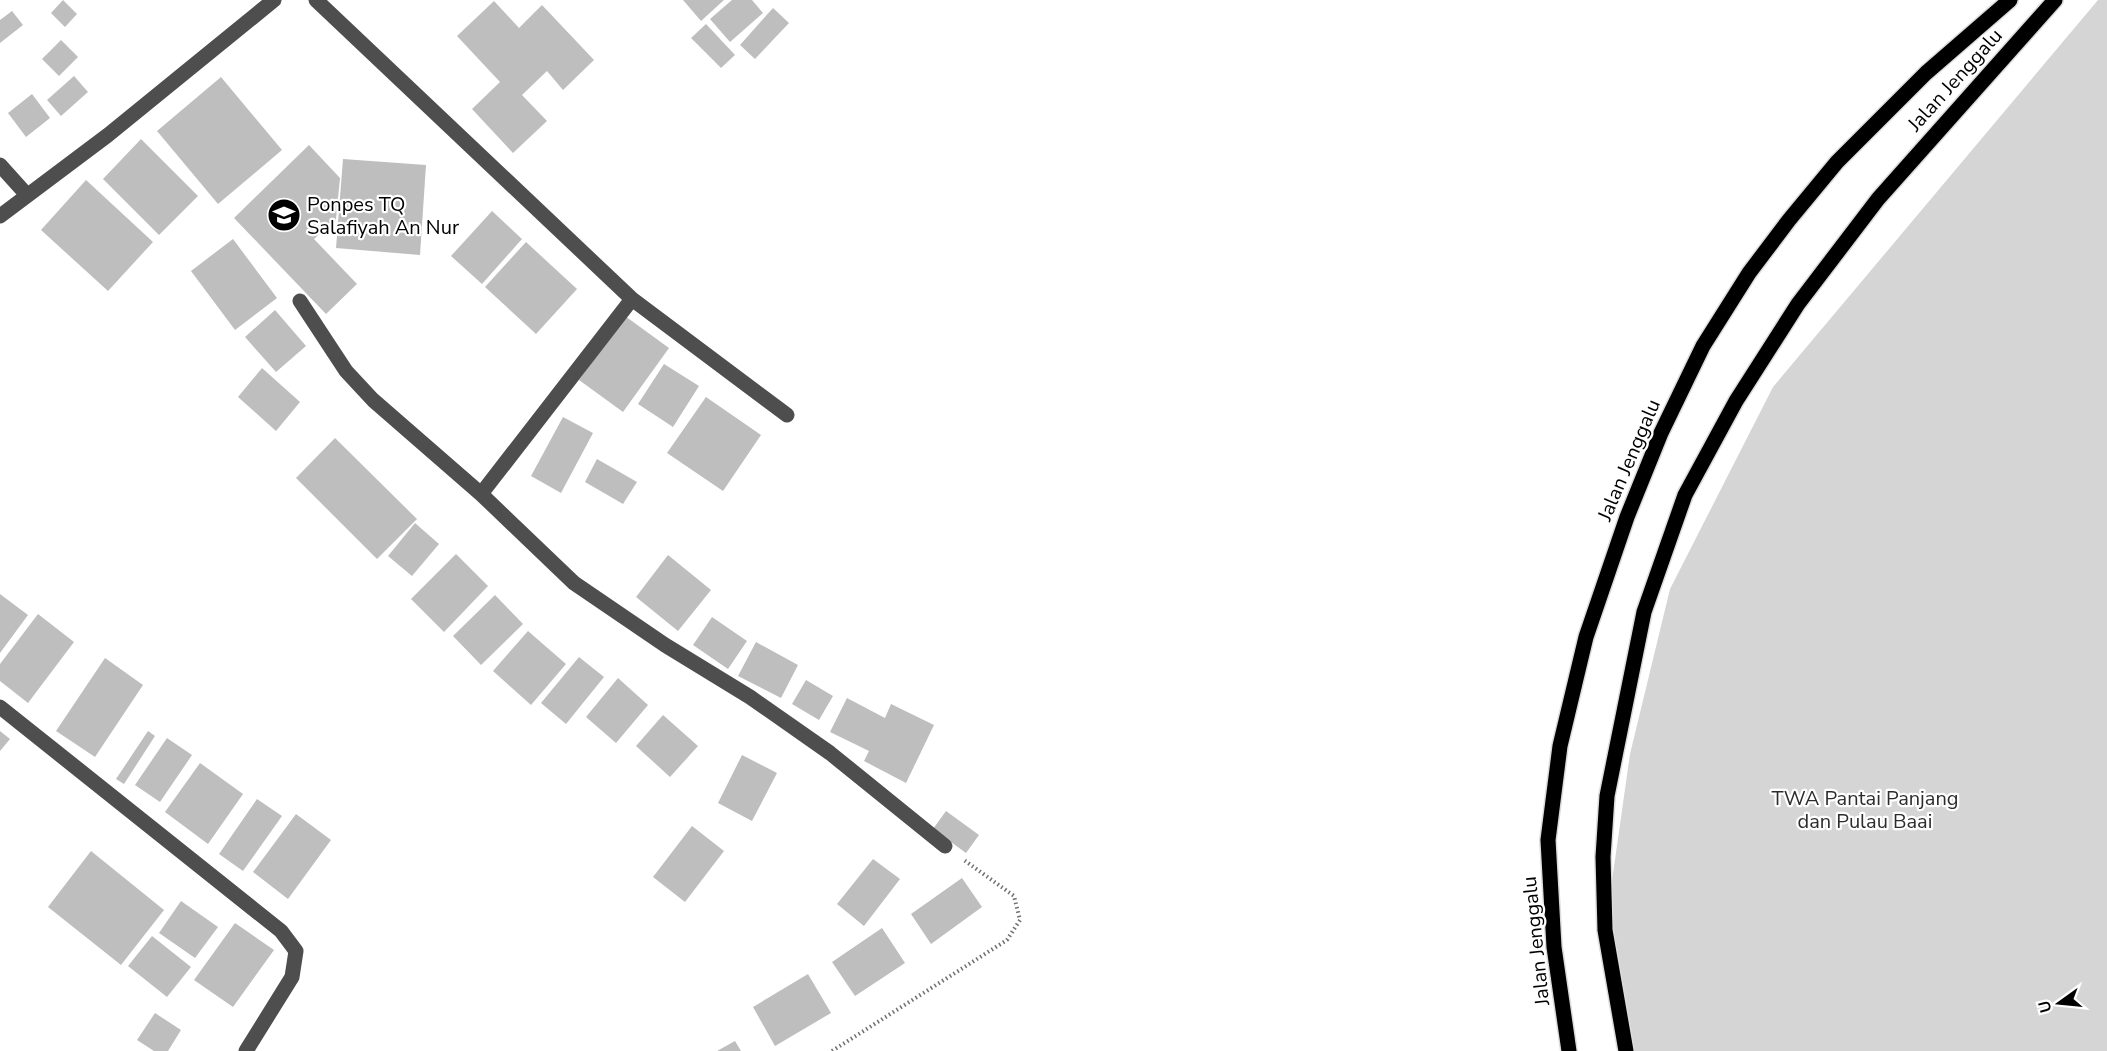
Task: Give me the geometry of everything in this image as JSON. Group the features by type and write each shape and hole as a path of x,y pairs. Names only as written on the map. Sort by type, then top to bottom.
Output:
{"main road":[{"name":"Jalan Jenggalu","path":"1569,1051 1554,947 1548,840 1560,746 1586,637 1627,517 1661,433 1703,346 1749,273 1789,220 1837,162 1918,81 2010,0"},
{"name":"Jalan Jenggalu","path":"1626,1051 1605,930 1603,857 1607,796 1644,612 1685,495 1736,401 1798,304 1878,200 2055,0"}],"street":[{"path":"0,216 108,135 274,0"},
{"path":"316,0 632,299 787,415"},
{"path":"0,165 27,195"},
{"path":"481,494 632,299"},
{"path":"300,301 346,371 373,400 481,494 574,583 665,645 750,697 830,753 945,846"},
{"path":"0,707 281,931 296,951 292,977 246,1051"}],"path":[{"path":"832,1051 1007,940 1020,920 1014,896 945,846"}],"green space":[{"name":"TWA Pantai Panjang dan Pulau Baai","path":"2098,0 2107,0 2107,1051 1634,1051 1605,930 1630,754 1670,589 1773,387"}],"building":[{"path":"63,0 77,14 65,27 51,13"},
{"path":"683,0 724,0 701,21"},
{"path":"732,0 752,0 763,13 730,42 710,19"},
{"path":"494,1 519,28 542,5 594,60 563,90 547,71 522,95 547,121 513,153 472,109 500,82 457,36"},
{"path":"773,8 789,23 755,59 740,45"},
{"path":"12,11 23,25 0,43 0,20"},
{"path":"706,24 735,55 721,68 691,38"},
{"path":"61,40 78,57 59,76 42,59"},
{"path":"74,76 88,92 61,116 47,100"},
{"path":"221,77 282,150 218,204 157,131"},
{"path":"32,94 50,118 26,137 8,113"},
{"path":"141,139 198,196 159,235 103,179"},
{"path":"309,145 340,178 336,219 314,239 357,284 326,314 234,218"},
{"path":"343,159 426,165 420,255 336,248"},
{"path":"86,180 153,242 108,291 41,230"},
{"path":"492,211 522,239 482,284 451,256"},
{"path":"233,239 277,298 235,330 191,271"},
{"path":"526,242 577,289 536,334 485,287"},
{"path":"275,310 306,346 276,372 245,337"},
{"path":"625,316 669,348 623,412 579,380"},
{"path":"664,364 699,386 673,427 638,404"},
{"path":"262,368 300,402 276,431 238,397"},
{"path":"706,397 761,435 723,491 667,453"},
{"path":"563,417 593,433 561,493 531,476"},
{"path":"335,438 417,519 377,559 296,478"},
{"path":"597,459 637,482 623,504 585,482"},
{"path":"415,523 439,544 412,576 388,556"},
{"path":"456,554 488,586 444,632 411,599"},
{"path":"668,555 711,590 678,631 636,597"},
{"path":"0,594 28,615 0,653"},
{"path":"495,595 523,624 481,665 453,636"},
{"path":"38,614 74,642 28,703 0,681 0,664"},
{"path":"712,617 747,641 728,669 693,645"},
{"path":"528,631 566,664 531,705 493,671"},
{"path":"756,642 798,665 781,698 738,676"},
{"path":"579,657 604,677 566,724 541,703"},
{"path":"105,658 143,685 95,757 56,731"},
{"path":"618,678 648,705 616,743 586,717"},
{"path":"806,680 833,696 819,720 792,704"},
{"path":"847,698 885,718 891,704 934,725 906,783 864,761 869,751 830,732"},
{"path":"663,715 698,746 670,777 636,746"},
{"path":"0,731 10,739 0,751"},
{"path":"148,731 155,736 124,784 116,779"},
{"path":"167,738 192,755 160,802 135,785"},
{"path":"742,755 777,773 752,821 718,803"},
{"path":"200,763 243,794 208,844 165,812"},
{"path":"257,799 282,816 243,871 219,854"},
{"path":"946,811 979,835 966,853 933,829"},
{"path":"296,814 331,840 288,899 253,872"},
{"path":"692,826 724,851 685,902 653,877"},
{"path":"91,851 164,910 121,965 48,907"},
{"path":"873,859 900,879 864,926 837,904"},
{"path":"962,878 982,907 931,944 911,914"},
{"path":"181,901 218,927 195,958 159,933"},
{"path":"235,923 274,950 233,1007 194,980"},
{"path":"882,928 905,963 855,996 832,962"},
{"path":"152,936 191,967 167,997 128,966"},
{"path":"808,974 831,1013 775,1046 753,1007"},
{"path":"155,1013 181,1030 168,1051 154,1051 137,1040"},
{"path":"735,1041 741,1051 717,1051"}],"place":[{"name":"Ponpes TQ Salafiyah An Nur","path":"284,215"}]}
